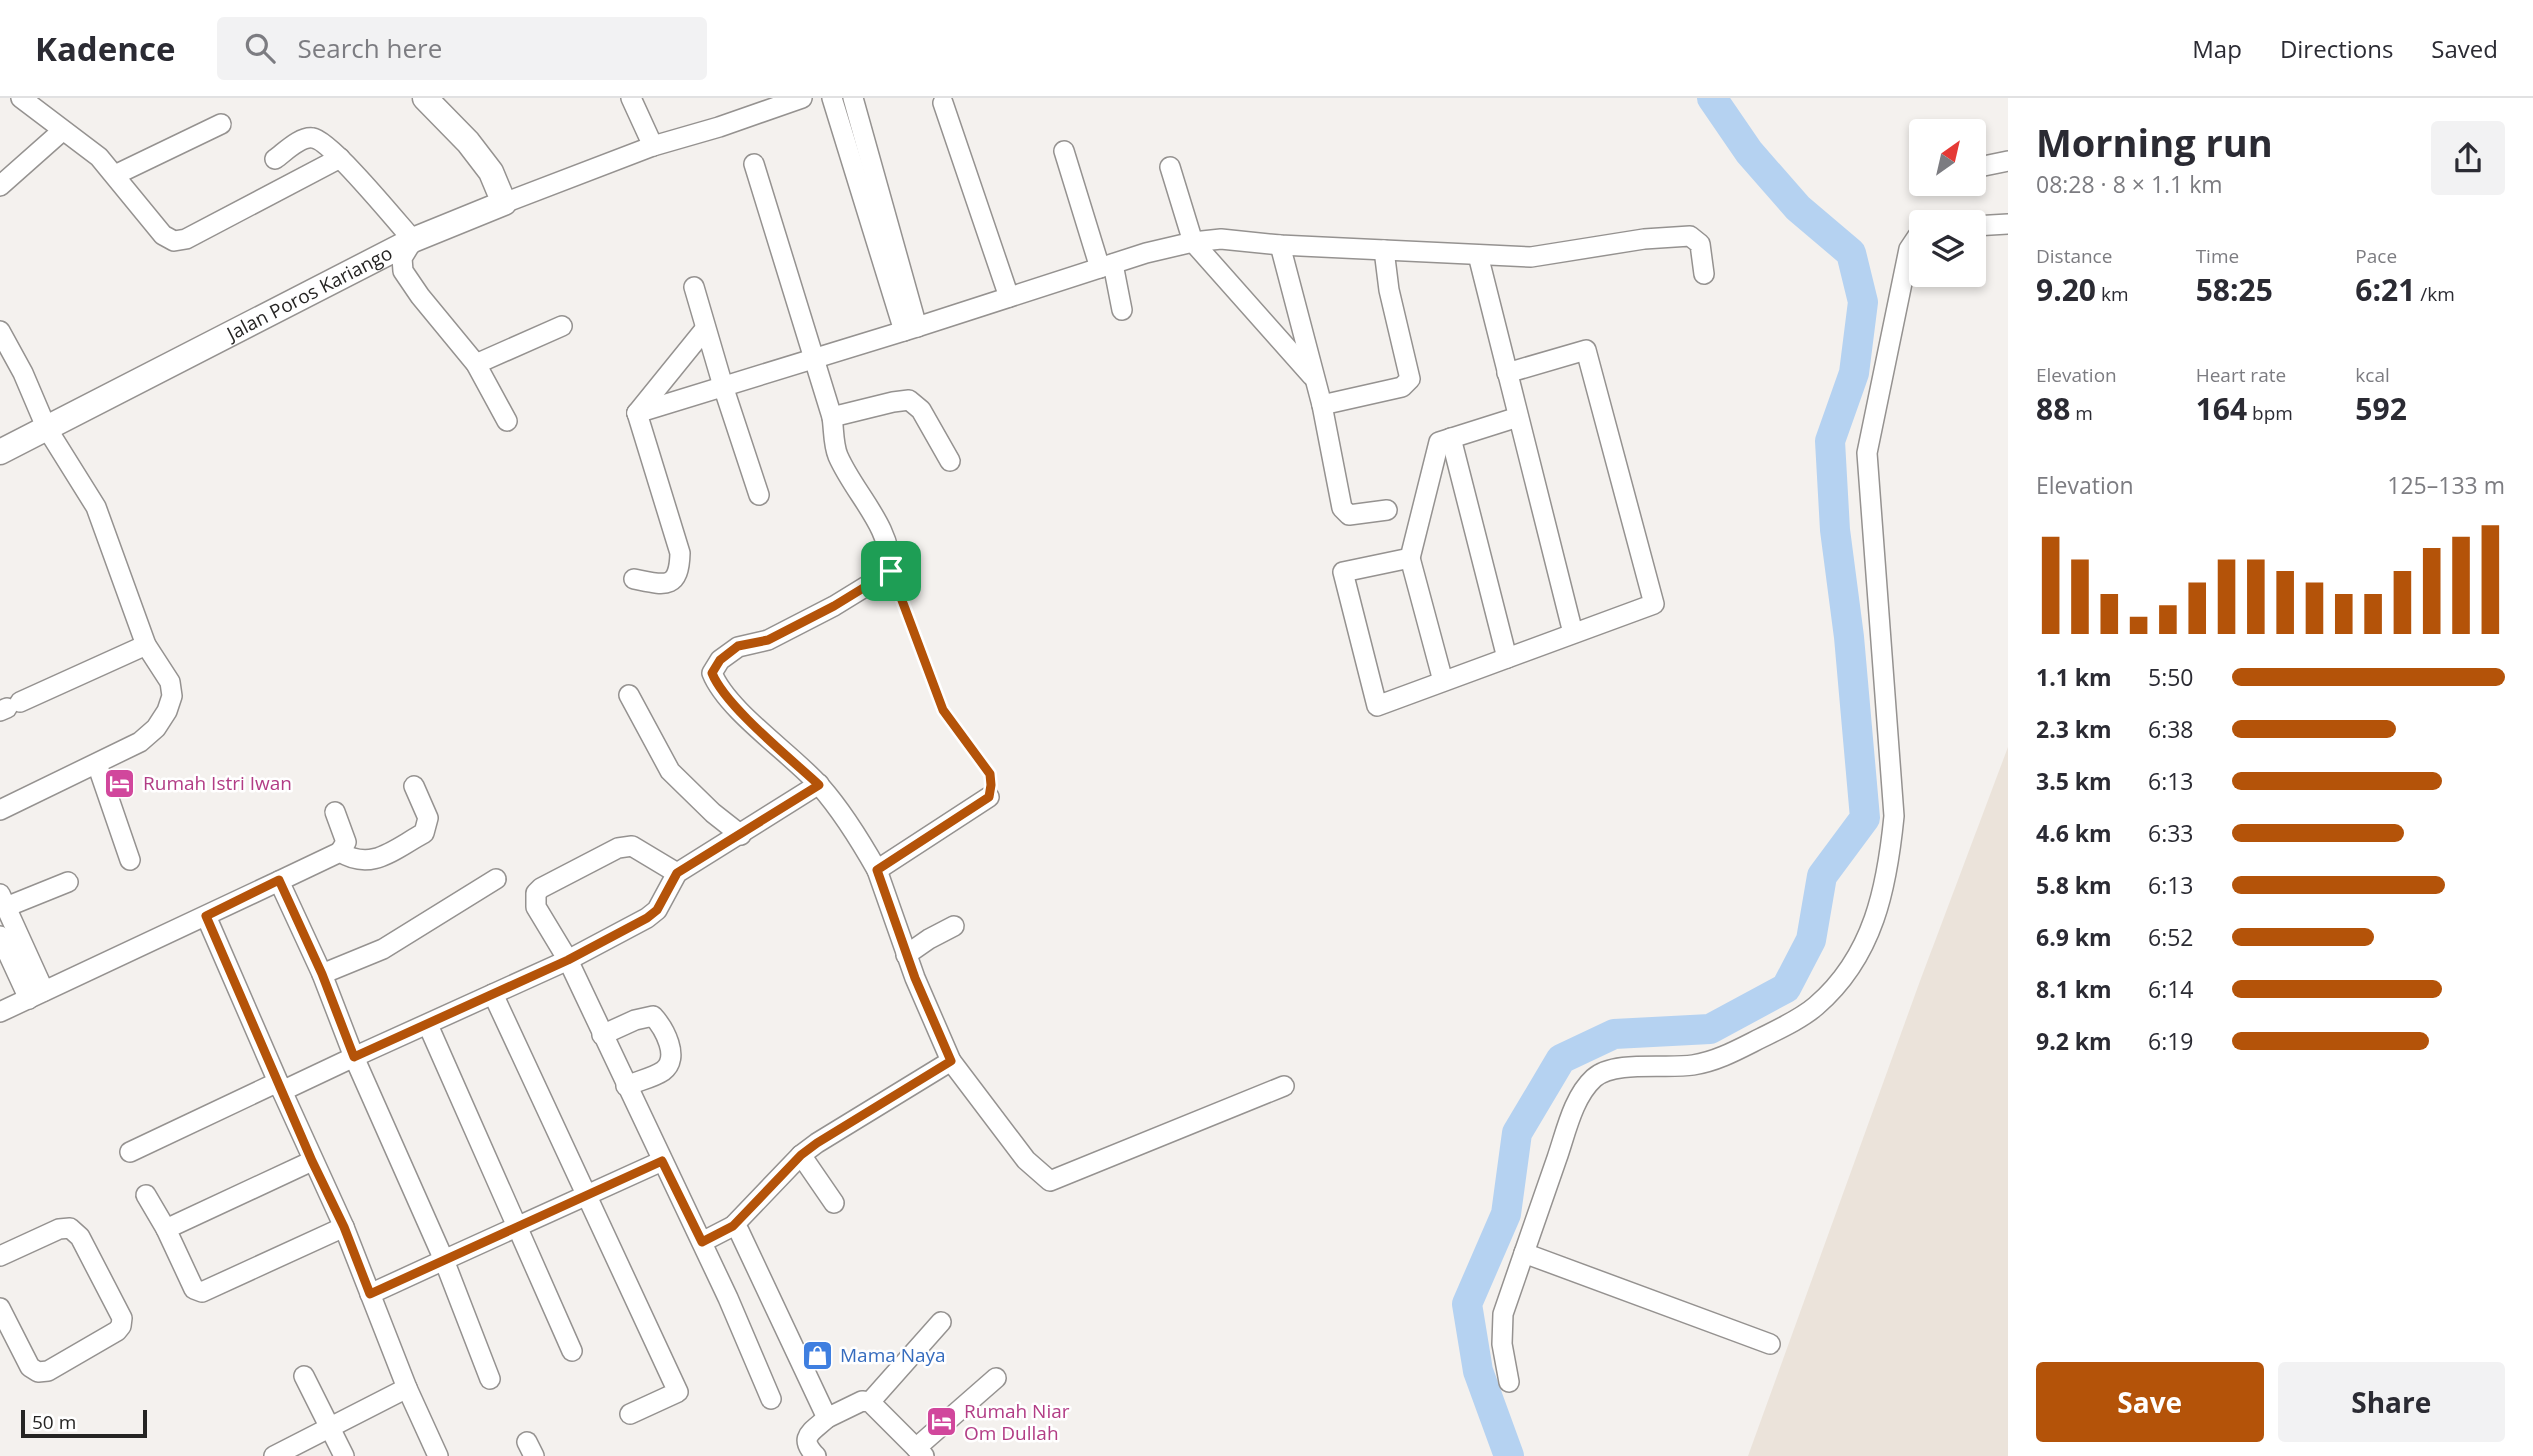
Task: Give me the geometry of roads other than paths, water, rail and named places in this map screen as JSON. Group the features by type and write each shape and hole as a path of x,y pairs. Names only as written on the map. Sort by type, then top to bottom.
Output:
{"main road":[{"path":"425,98 468,142 491,172 504,203"},
{"name":"Jalan Poros Kariango","path":"0,452 413,240 504,203"}],"street":[{"path":"21,98 62,131 85,145 115,175 163,235 174,241 186,239 340,158"},
{"path":"631,98 653,146"},
{"path":"504,203 653,146 719,127 802,98"},
{"path":"832,98 911,329"},
{"path":"853,98 911,329"},
{"path":"943,103 1009,297"},
{"path":"115,175 221,124"},
{"path":"0,186 62,131"},
{"path":"275,159 303,140 312,137 320,140 340,158 413,240 402,258 403,271 476,364 507,421"},
{"path":"1063,151 1122,310"},
{"path":"1986,166 2008,161"},
{"path":"754,164 832,417 837,454 876,517 888,544 891,571 834,606 768,640 738,646 720,660 712,673 727,696 819,785 850,824 877,870 906,955 951,1061 1026,1160 1050,1181 1284,1086"},
{"path":"1170,167 1193,242 1316,381"},
{"path":"1986,225 2008,224"},
{"path":"637,413 1106,266 1193,242 1221,239 1280,245 1544,256 1644,239 1690,236 1700,244 1704,274"},
{"path":"1280,245 1322,405 1344,512 1352,515 1387,510"},
{"path":"1509,1382 1502,1344 1503,1314 1574,1110 1586,1086 1598,1075 1628,1067 1691,1065 1720,1058 1782,1028 1815,1007 1843,979 1866,940 1879,908 1889,870 1895,816 1867,453 1909,249"},
{"path":"1322,405 1402,387 1410,379 1388,290 1384,250"},
{"path":"1478,255 1573,633"},
{"path":"694,288 759,495"},
{"path":"476,364 562,327"},
{"path":"637,413 705,329"},
{"path":"0,332 23,373 46,428 96,508 146,645 170,682 172,696 167,711 156,728 140,742 0,810"},
{"path":"1410,558 1343,572 1377,706 1654,604 1586,351 1507,373"},
{"path":"832,417 909,400 921,410 950,461"},
{"path":"634,579 670,583 680,570 680,553 637,413"},
{"path":"1444,681 1410,558 1439,442 1518,417"},
{"path":"1451,438 1507,658"},
{"path":"9,707 146,645"},
{"path":"629,695 670,771 713,813 741,835"},
{"path":"97,764 130,860"},
{"path":"130,1152 428,1025 568,960 647,918 657,910 677,873 819,785"},
{"path":"340,852 365,862 424,834 428,825 427,811 414,786"},
{"path":"877,870 989,797"},
{"path":"0,1012 340,852 346,842 335,812"},
{"path":"677,873 632,846 618,848 541,888 536,893 536,907 568,960 728,1298 771,1399"},
{"path":"322,974 383,949 496,879"},
{"path":"279,880 444,1260 490,1379"},
{"path":"37,995 3,901 68,882"},
{"path":"206,916 312,1161 344,1227 407,1388 438,1456"},
{"path":"906,955 954,926"},
{"path":"0,936 37,995"},
{"path":"494,994 678,1392 630,1414"},
{"path":"602,1035 635,1020 653,1016 670,1043 670,1059 664,1070 626,1086"},
{"path":"428,1025 572,1351"},
{"path":"702,1242 733,1226 801,1155 834,1131 951,1061"},
{"path":"801,1155 834,1203"},
{"path":"166,1229 312,1161"},
{"path":"370,1294 662,1161"},
{"path":"146,1195 166,1229 194,1289 202,1292 344,1227"},
{"path":"733,1226 745,1243 827,1418"},
{"path":"0,1256 59,1229 70,1227 80,1237 121,1318 121,1326 117,1331 48,1371 38,1372 30,1367 0,1308"},
{"path":"1524,1253 1770,1344"},
{"path":"870,1402 941,1322"},
{"path":"304,1376 344,1456"},
{"path":"816,1456 807,1447 807,1437 827,1418 862,1401 870,1402 920,1452 996,1378"},
{"path":"274,1456 407,1388"}],"waterway":[{"path":"1509,1456 1478,1371 1467,1304 1506,1214 1517,1133 1561,1059 1614,1034 1710,1029 1786,988 1811,940 1822,876 1865,818 1849,637 1835,530 1830,441 1854,373 1863,302 1851,253 1798,208 1749,152 1712,98"}],"place":[{"name":"Rumah Istri Iwan","path":"120,783"},
{"name":"Mama Naya","path":"817,1355"},
{"name":"Rumah Niar Om Dullah","path":"941,1422"}]}
